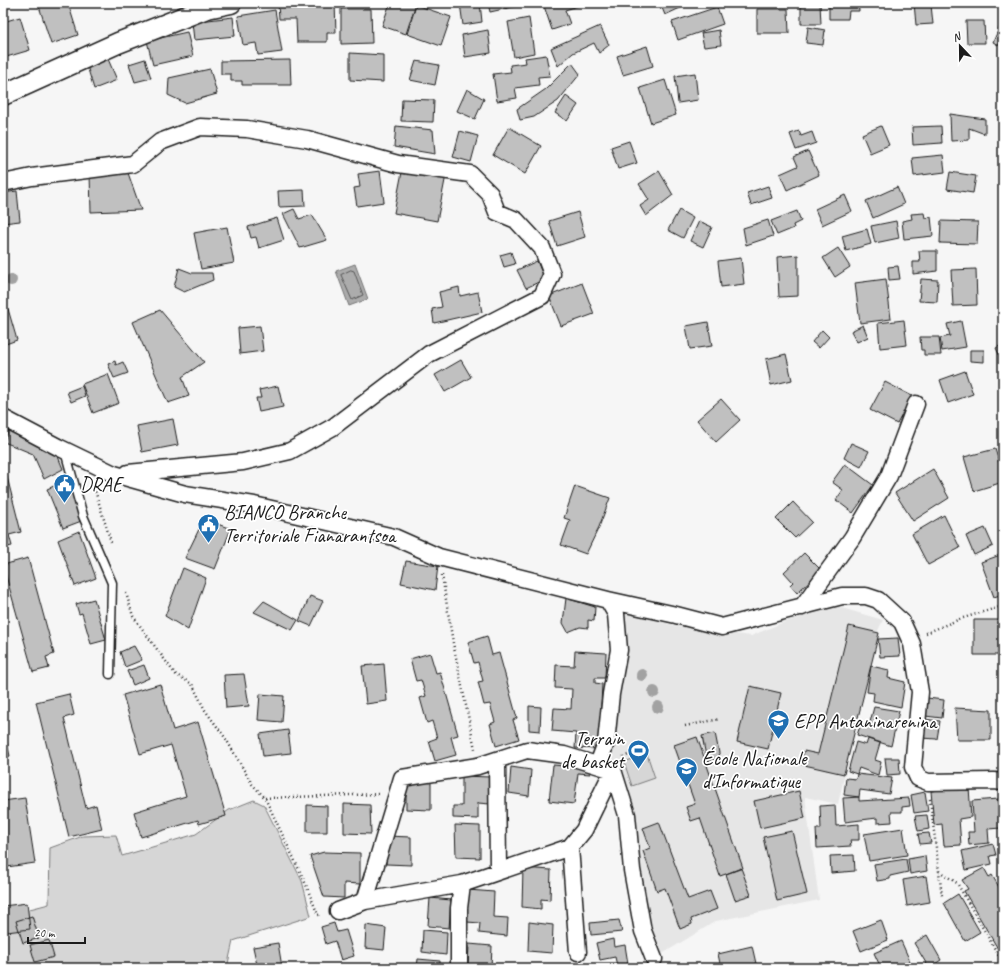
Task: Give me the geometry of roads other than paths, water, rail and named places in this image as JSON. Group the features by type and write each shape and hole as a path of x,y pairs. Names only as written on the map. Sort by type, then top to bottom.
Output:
{"street":[{"path":"3,95 207,5 231,3"},
{"path":"3,184 32,177 133,164 160,142 200,127 247,129 307,138 398,164 470,174 490,194 497,212 516,220 542,248 552,274 542,296 429,354 333,427 290,451 243,462 114,474"},
{"path":"802,607 852,538 889,476 916,404"},
{"path":"3,418 114,474 185,494 254,506 394,537 439,557 608,600 676,614 722,627 842,596 866,596 878,600 902,622 911,640 920,692 913,768 918,778 928,782 1003,782"},
{"path":"338,911 365,901 462,884 570,847 584,830 605,767 611,694 619,650 616,614 608,600"},
{"path":"365,901 402,778 478,766 527,750 564,755 605,767 627,815 632,870 640,916 643,931 655,964"},
{"path":"497,760 498,872"},
{"path":"570,847 578,952"},
{"path":"459,968 459,908 462,884"}],"lane":[{"path":"64,450 83,516 112,583 110,674"}],"water":[{"path":"355,264 368,299 349,306 336,271"}],"place":[{"name":"DRAE","path":"65,504"},
{"name":"BIANCO Branche Territoriale Fianarantsoa","path":"209,544"},
{"name":"EPP Antaninarenina","path":"778,740"},
{"name":"Terrain de basket","path":"639,770"},
{"name":"École Nationale d'Informatique","path":"687,788"}]}
